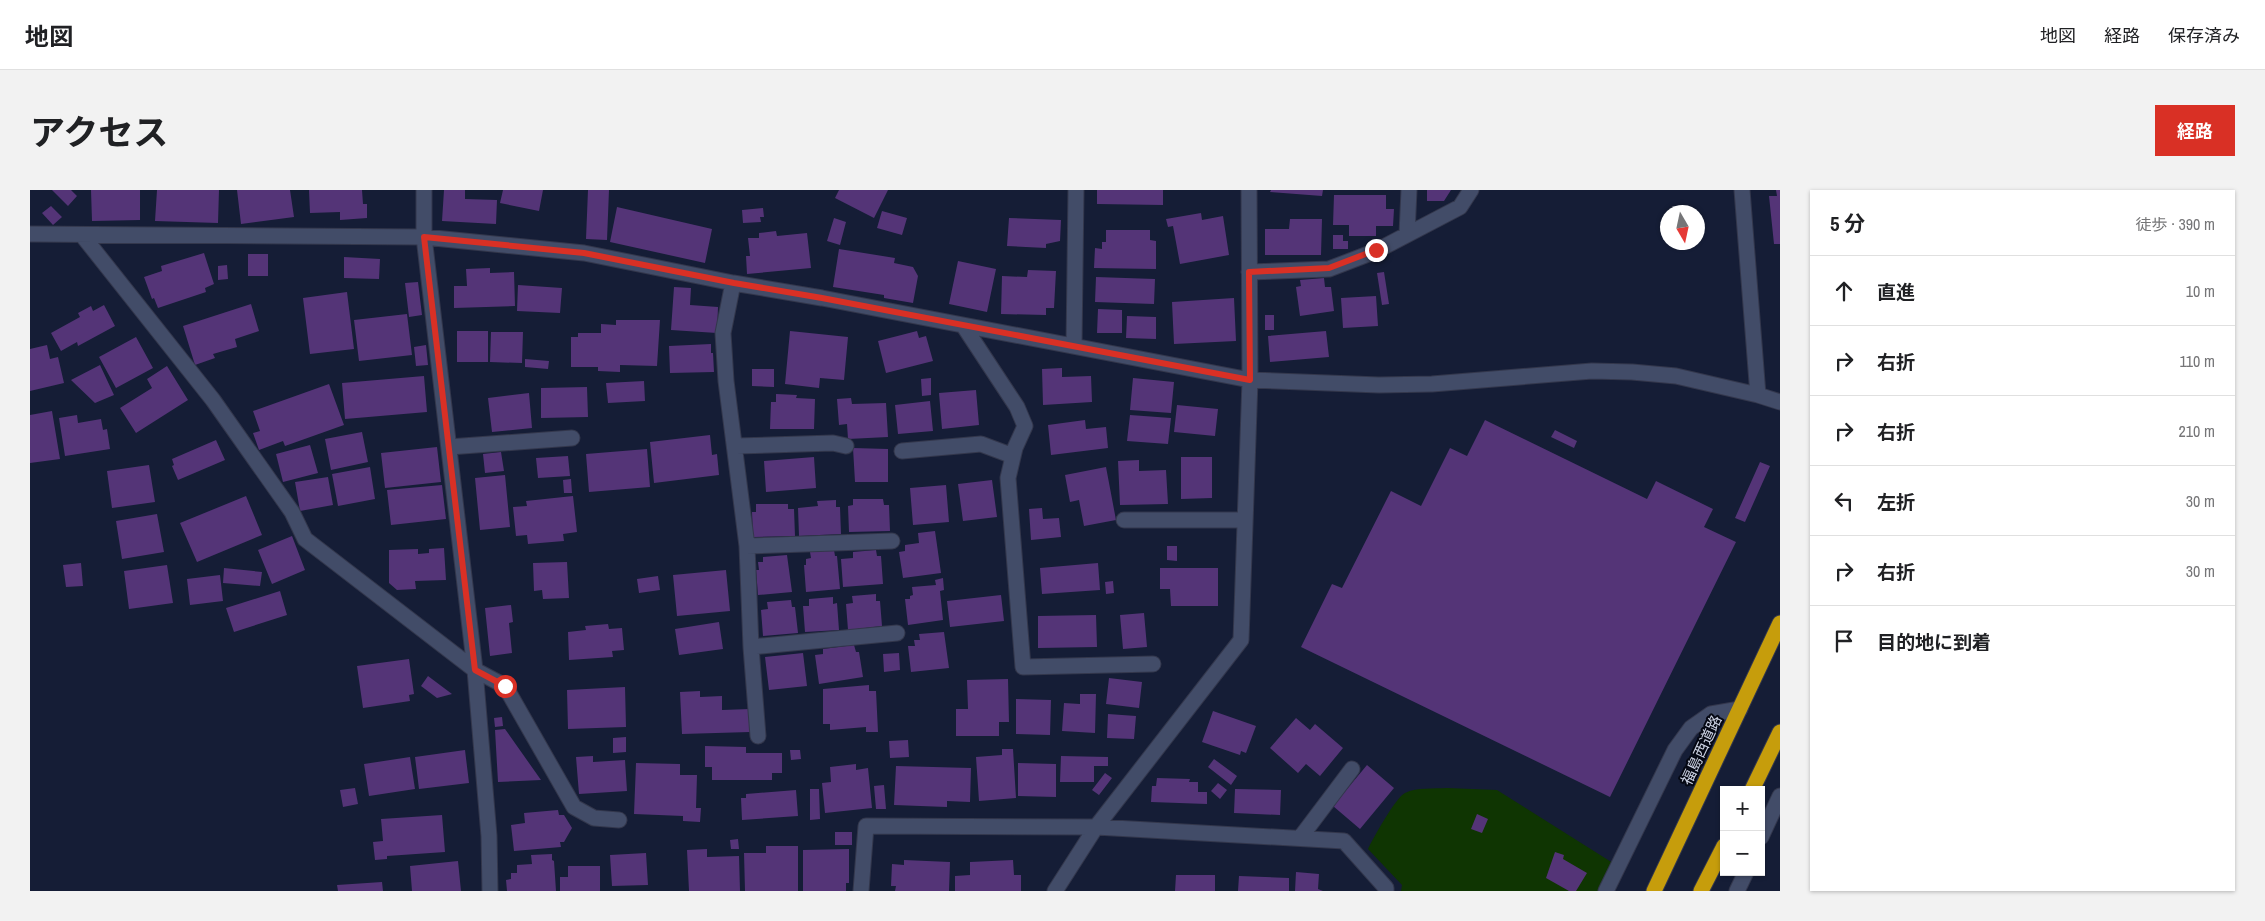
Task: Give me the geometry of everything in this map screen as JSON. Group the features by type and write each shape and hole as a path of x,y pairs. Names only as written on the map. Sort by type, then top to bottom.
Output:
{"highway":[{"name":"福島西道路","path":"1654,891 1780,623"},
{"path":"1754,786 1780,732"},
{"path":"1701,891 1720,854"}],"street":[{"path":"424,190 424,237 475,670 489,836 490,891"},
{"path":"1074,346 1076,190"},
{"path":"1055,891 1096,827 1240,640 1250,380 1249,190"},
{"path":"1407,234 1409,190"},
{"path":"1249,272 1329,268 1376,250 1460,207 1471,190"},
{"path":"1742,190 1758,394"},
{"path":"30,234 424,237 584,253 1250,380 1361,385 1423,384 1592,371 1676,376 1758,394 1780,402"},
{"path":"82,235 213,400 292,512 305,540 475,670 505,686 574,806 594,818 618,820"},
{"path":"734,283 723,333 726,382 748,546 751,647 758,736"},
{"path":"963,326 1017,406 1024,426 1008,478 1023,667 1152,664"},
{"path":"449,447 572,438"},
{"path":"736,446 834,443 846,446"},
{"path":"902,451 981,444 1014,456"},
{"path":"1124,520 1245,520"},
{"path":"748,546 892,542"},
{"path":"751,647 897,633"},
{"path":"1606,891 1675,750 1691,728 1712,714 1740,709"},
{"path":"1300,838 1352,769"},
{"path":"1764,831 1780,796"},
{"path":"861,891 866,826 1096,827 1344,841 1386,888 1386,891"},
{"path":"1737,891 1744,876"}],"green space":[{"path":"1420,789 1497,790 1624,870 1613,891 1401,891 1402,885 1368,849 1401,796 1410,791"}],"building":[{"path":"52,190 71,190 77,196 68,206"},
{"path":"91,190 140,190 140,220 92,221"},
{"path":"157,190 219,190 218,223 155,221"},
{"path":"237,190 290,190 294,217 241,224"},
{"path":"309,190 362,190 363,204 367,204 367,218 340,220 340,212 310,213"},
{"path":"444,190 465,190 465,199 497,200 496,224 442,221"},
{"path":"503,190 543,190 539,211 500,203"},
{"path":"588,190 609,190 607,240 586,239"},
{"path":"839,190 888,190 874,218 835,198"},
{"path":"1097,190 1163,190 1163,205 1097,204"},
{"path":"1271,190 1323,190 1322,196 1270,192"},
{"path":"1427,190 1451,190 1444,201 1427,201"},
{"path":"1776,190 1780,190 1780,244 1774,244 1769,196 1777,196"},
{"path":"1334,195 1386,195 1386,209 1394,209 1393,226 1376,226 1376,236 1349,236 1349,225 1333,225"},
{"path":"51,206 62,217 53,225 42,213"},
{"path":"617,207 712,229 705,263 610,242"},
{"path":"763,208 764,217 760,217 761,222 743,223 742,210"},
{"path":"882,211 907,218 902,235 877,228"},
{"path":"1201,213 1202,220 1223,216 1229,255 1180,264 1173,226 1168,227 1166,219"},
{"path":"834,218 846,222 840,245 827,241"},
{"path":"1009,218 1061,220 1060,241 1046,244 1046,248 1007,246"},
{"path":"1290,219 1322,219 1321,255 1265,255 1265,229 1289,229"},
{"path":"1106,230 1150,230 1150,240 1156,241 1156,269 1094,268 1095,248 1102,249 1102,242 1106,242"},
{"path":"776,231 777,236 807,233 811,268 747,274 746,256 750,256 748,238 759,238 759,233"},
{"path":"1333,235 1343,235 1343,241 1348,241 1348,249 1333,249"},
{"path":"839,249 895,258 894,263 913,267 918,276 913,303 884,298 884,295 833,287"},
{"path":"204,253 214,284 205,288 206,292 158,308 154,298 152,299 144,277 162,271 161,266"},
{"path":"248,254 268,254 268,276 248,276"},
{"path":"344,257 380,259 379,279 344,278"},
{"path":"958,261 996,269 987,312 949,304"},
{"path":"227,265 228,279 218,280 218,266"},
{"path":"490,268 490,273 514,272 515,306 454,308 454,286 467,286 466,269"},
{"path":"1028,270 1056,271 1054,308 1046,308 1046,315 1001,314 1002,276 1027,277"},
{"path":"1384,272 1389,304 1382,305 1377,273"},
{"path":"1096,277 1155,279 1154,304 1095,302"},
{"path":"1324,278 1325,287 1331,287 1334,311 1300,316 1296,287 1301,286 1300,280"},
{"path":"418,282 422,315 409,317 405,283"},
{"path":"518,285 562,288 560,313 517,311"},
{"path":"674,287 691,288 690,305 718,307 717,333 671,330"},
{"path":"347,292 354,349 310,354 303,298"},
{"path":"1376,296 1378,326 1343,328 1341,298"},
{"path":"1234,298 1236,341 1174,344 1172,302"},
{"path":"251,304 259,331 235,339 237,347 213,354 215,358 195,365 183,326"},
{"path":"104,305 115,326 78,346 77,342 61,351 51,333 80,317 78,313 91,306 93,311"},
{"path":"1098,309 1122,310 1122,333 1097,333"},
{"path":"407,314 412,355 359,361 354,320"},
{"path":"1265,315 1274,315 1274,330 1265,330"},
{"path":"1127,316 1156,317 1156,339 1126,338"},
{"path":"616,320 660,320 657,366 620,365 620,372 598,371 598,367 571,367 571,337 578,337 578,333 601,333 601,324 616,325"},
{"path":"457,331 488,331 488,362 457,362"},
{"path":"790,331 848,337 844,380 820,378 819,388 785,384"},
{"path":"917,331 919,338 926,336 933,361 886,373 878,341"},
{"path":"1326,331 1329,357 1270,362 1268,336"},
{"path":"491,332 523,332 522,363 490,362"},
{"path":"136,337 153,368 116,388 99,357"},
{"path":"711,344 714,372 670,373 669,346"},
{"path":"47,345 50,359 58,357 64,383 30,391 30,349"},
{"path":"426,345 428,365 416,366 414,347"},
{"path":"525,359 549,361 548,369 525,367"},
{"path":"100,365 114,395 95,403 71,380"},
{"path":"167,366 188,400 136,433 120,408 152,388 147,379"},
{"path":"1062,368 1062,377 1091,376 1092,402 1043,405 1042,369"},
{"path":"752,369 774,369 774,387 752,386"},
{"path":"424,376 427,412 345,419 342,383"},
{"path":"931,378 931,395 922,396 921,379"},
{"path":"1133,378 1174,382 1171,413 1130,410"},
{"path":"644,381 645,401 608,403 606,383"},
{"path":"329,384 344,425 285,446 283,441 259,450 253,433 260,431 253,411"},
{"path":"587,387 588,417 541,418 541,388"},
{"path":"976,390 979,425 942,429 939,393"},
{"path":"529,393 532,428 492,432 488,398"},
{"path":"776,394 797,395 796,398 815,399 814,429 770,429 771,402 776,402"},
{"path":"851,398 852,404 886,403 888,437 848,439 847,424 839,425 837,399"},
{"path":"930,401 933,431 898,434 895,405"},
{"path":"1177,405 1218,409 1215,436 1174,432"},
{"path":"52,411 60,459 30,463 30,415"},
{"path":"77,415 78,423 101,419 103,430 107,429 110,449 65,456 59,418"},
{"path":"1130,415 1171,418 1168,444 1127,441"},
{"path":"1085,420 1086,429 1106,427 1108,448 1051,455 1048,425"},
{"path":"1485,420 1647,499 1656,481 1713,509 1704,527 1736,542 1610,797 1301,647 1332,584 1342,588 1391,491 1421,506 1450,448 1467,456"},
{"path":"1555,430 1577,441 1574,448 1551,437"},
{"path":"362,432 368,462 331,470 325,439"},
{"path":"710,435 712,455 717,454 719,475 654,483 650,442"},
{"path":"216,440 225,460 178,480 172,466 174,465 172,459"},
{"path":"310,445 318,473 283,482 276,454"},
{"path":"437,447 441,482 385,488 381,453"},
{"path":"853,448 888,449 888,482 855,482"},
{"path":"647,449 650,487 589,492 586,454"},
{"path":"501,452 504,471 485,473 483,454"},
{"path":"568,456 570,476 538,478 536,458"},
{"path":"814,457 816,488 766,492 764,461"},
{"path":"1181,457 1212,457 1212,498 1181,499"},
{"path":"1139,460 1139,471 1166,470 1168,504 1120,505 1118,461"},
{"path":"1760,462 1770,466 1745,522 1735,518"},
{"path":"149,465 155,502 112,508 107,471"},
{"path":"370,467 375,499 338,506 332,474"},
{"path":"1106,467 1116,520 1084,526 1079,500 1070,502 1065,475"},
{"path":"505,475 510,527 480,530 475,478"},
{"path":"328,477 333,505 300,511 295,482"},
{"path":"571,479 572,493 564,493 563,480"},
{"path":"992,480 997,517 963,521 958,484"},
{"path":"442,485 446,519 391,525 387,490"},
{"path":"946,485 949,522 913,525 910,488"},
{"path":"246,496 262,535 197,562 180,523"},
{"path":"573,496 577,532 563,534 564,541 528,544 527,535 516,536 513,507 527,506 526,501"},
{"path":"853,499 883,499 884,505 889,505 890,531 849,532 848,506 853,505"},
{"path":"836,500 836,507 840,507 841,534 799,536 798,508 818,506 817,501"},
{"path":"756,504 788,504 788,509 794,509 795,536 753,537 752,512 756,512"},
{"path":"1042,508 1043,519 1059,518 1061,537 1031,540 1029,509"},
{"path":"157,514 164,552 122,559 116,521"},
{"path":"935,531 941,573 903,578 899,552 905,551 905,545 919,543 918,533"},
{"path":"292,536 305,570 272,584 258,550"},
{"path":"1167,546 1177,546 1177,561 1167,560"},
{"path":"444,548 446,580 415,581 416,589 397,590 389,583 389,550 418,549 418,554 429,553 429,549"},
{"path":"834,550 835,556 837,556 840,589 806,592 804,565 806,565 806,559 811,558 810,552"},
{"path":"876,550 877,556 881,556 883,584 843,587 841,559 853,558 853,552"},
{"path":"787,555 792,592 758,595 756,570 759,570 758,562 763,562 763,557"},
{"path":"567,562 569,598 543,599 542,590 534,591 533,563"},
{"path":"81,563 83,586 66,587 63,565"},
{"path":"1098,563 1100,590 1042,594 1040,568"},
{"path":"167,565 173,603 129,609 124,571"},
{"path":"224,568 262,572 260,586 223,583"},
{"path":"1160,568 1218,568 1218,606 1171,606 1170,589 1160,589"},
{"path":"726,570 730,611 677,616 673,575"},
{"path":"220,575 223,601 190,605 187,579"},
{"path":"658,576 660,590 639,593 637,579"},
{"path":"943,578 944,590 940,591 943,620 908,625 905,599 910,599 910,596 913,595 912,587 936,585 935,580"},
{"path":"1113,581 1114,593 1106,594 1105,582"},
{"path":"280,591 287,615 234,632 226,608"},
{"path":"876,594 876,601 880,601 882,626 848,630 846,604 853,603 852,596"},
{"path":"1001,595 1004,621 950,627 947,601"},
{"path":"833,597 833,604 837,603 839,630 805,632 803,606 809,606 809,599"},
{"path":"791,600 792,607 795,607 798,633 763,636 761,610 768,609 767,602"},
{"path":"511,605 513,622 509,623 512,653 490,656 485,608"},
{"path":"1144,613 1147,647 1123,649 1120,615"},
{"path":"1096,615 1097,647 1038,648 1038,616"},
{"path":"719,622 723,649 679,655 675,629"},
{"path":"608,624 609,629 622,628 624,650 612,651 613,657 569,660 568,632 586,630 585,626"},
{"path":"944,632 949,668 911,672 908,646 915,646 914,640 920,640 919,634"},
{"path":"854,645 856,652 859,652 863,677 819,684 815,655 823,654 823,649"},
{"path":"803,653 807,686 769,690 765,657"},
{"path":"899,653 900,670 884,672 883,654"},
{"path":"409,659 414,694 409,695 410,701 363,708 357,666"},
{"path":"428,676 452,694 437,698 421,686"},
{"path":"1109,678 1142,682 1139,708 1106,704"},
{"path":"1008,679 1009,722 999,722 999,736 956,736 956,709 968,709 967,680"},
{"path":"869,685 869,691 876,691 878,732 866,732 866,727 830,730 830,724 823,724 823,689"},
{"path":"625,687 626,727 568,729 567,690"},
{"path":"700,691 700,697 722,696 722,710 750,709 750,732 682,734 680,692"},
{"path":"1080,694 1096,694 1095,733 1062,731 1064,703 1080,704"},
{"path":"1016,699 1051,700 1050,735 1016,734"},
{"path":"1213,711 1256,726 1246,753 1241,751 1240,755 1202,742"},
{"path":"1108,714 1136,716 1134,739 1107,738"},
{"path":"502,717 503,726 495,727 494,718"},
{"path":"1296,718 1310,730 1315,724 1343,748 1320,776 1306,764 1298,773 1270,748"},
{"path":"505,729 541,780 498,782 495,730"},
{"path":"626,737 626,752 613,753 613,738"},
{"path":"908,740 909,757 890,758 889,741"},
{"path":"705,746 746,747 746,753 782,753 782,773 772,773 772,780 712,780 712,767 705,767"},
{"path":"1002,749 1013,749 1016,798 979,801 976,757 1002,755"},
{"path":"465,750 469,783 419,789 415,757"},
{"path":"790,750 800,750 801,759 791,760"},
{"path":"593,756 593,762 625,760 627,791 579,794 576,757"},
{"path":"1061,756 1108,757 1108,766 1094,766 1094,782 1060,782"},
{"path":"410,757 415,789 369,796 364,764"},
{"path":"1214,759 1237,776 1231,785 1208,767"},
{"path":"636,763 680,764 680,775 697,775 696,808 701,808 700,822 683,821 683,816 634,814"},
{"path":"1018,763 1056,764 1056,797 1018,796"},
{"path":"856,764 856,770 868,768 872,808 825,813 822,783 831,782 830,767"},
{"path":"1367,765 1394,788 1360,829 1333,806"},
{"path":"896,766 971,768 970,802 947,801 947,807 894,805"},
{"path":"1105,773 1112,778 1099,795 1092,790"},
{"path":"1157,778 1190,779 1189,782 1198,782 1198,792 1207,792 1207,804 1151,802 1152,786 1156,786"},
{"path":"1218,783 1227,790 1220,799 1211,791"},
{"path":"884,785 886,809 876,809 874,786"},
{"path":"355,788 358,804 343,807 340,790"},
{"path":"810,789 819,789 820,819 810,820"},
{"path":"1235,789 1281,790 1280,815 1234,813"},
{"path":"796,790 798,816 742,820 741,798 746,798 746,794"},
{"path":"558,810 559,815 564,815 572,828 564,842 560,842 561,847 514,851 511,825 525,823 524,813"},
{"path":"1477,814 1488,819 1482,833 1471,829"},
{"path":"442,815 445,852 387,856 387,859 375,860 373,842 383,841 381,819"},
{"path":"835,832 852,832 852,845 835,845"},
{"path":"738,839 739,849 731,849 730,840"},
{"path":"766,846 798,846 798,891 745,891 744,853 766,853"},
{"path":"707,849 707,857 739,856 740,891 689,891 687,850"},
{"path":"849,849 849,883 846,883 846,891 803,891 803,850"},
{"path":"1555,852 1564,855 1563,859 1587,873 1576,891 1569,891 1546,878"},
{"path":"646,853 648,885 612,886 610,855"},
{"path":"552,854 556,891 507,891 506,880 511,879 511,873 517,873 517,865 532,864 531,855"},
{"path":"904,860 950,862 949,891 895,891 896,886 891,886 892,864 904,865"},
{"path":"1013,860 1014,875 1021,875 1021,891 955,891 955,876 970,875 970,862"},
{"path":"458,861 461,891 412,891 410,866"},
{"path":"568,866 600,866 600,891 560,891 560,877 568,877"},
{"path":"1296,872 1319,874 1318,889 1323,891 1295,891"},
{"path":"1176,875 1215,875 1215,891 1175,891"},
{"path":"1239,876 1289,878 1289,891 1238,891"},
{"path":"382,882 383,891 338,891 337,885"}],"route":[{"path":"505,686 475,670 424,237 584,253 1250,380 1249,272 1329,268 1376,250"}]}
